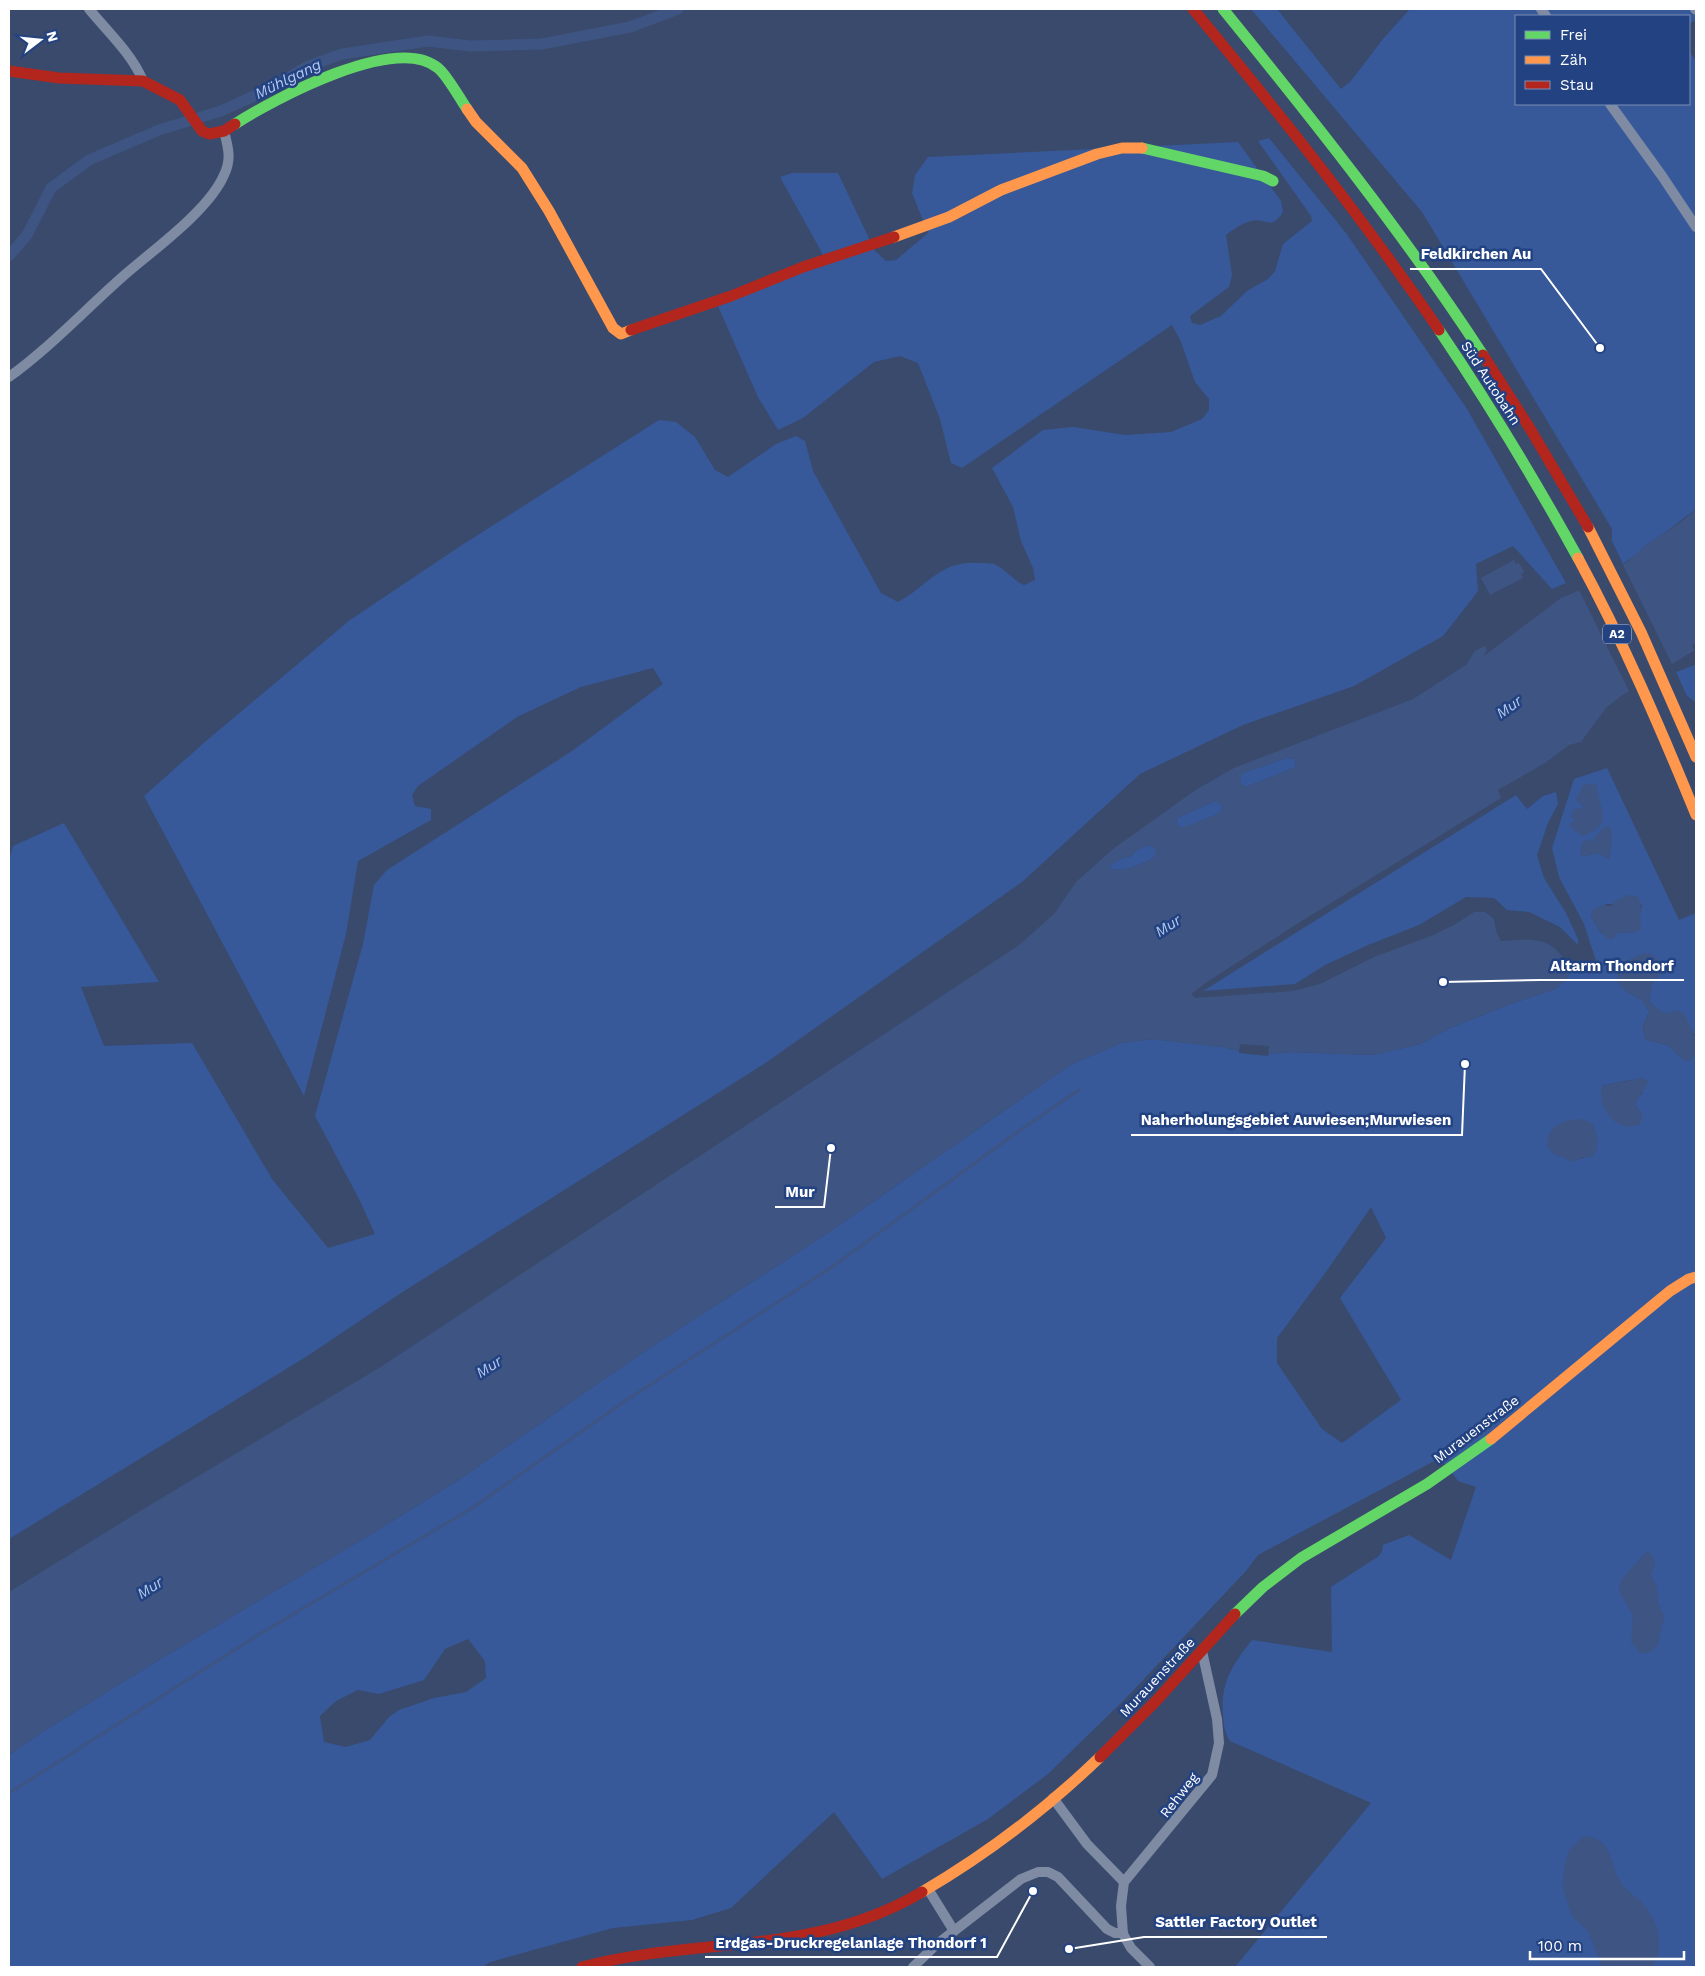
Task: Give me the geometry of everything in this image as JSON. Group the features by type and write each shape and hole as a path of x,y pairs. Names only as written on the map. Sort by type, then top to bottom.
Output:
{"main road":[{"name":"Süd Autobahn","path":"1193,9 1300,141 1368,231 1434,323 1510,438 1585,570 1648,698 1696,815"},
{"name":"Süd Autobahn","path":"1222,9 1326,137 1389,220 1455,313 1530,428 1604,558 1640,626 1696,757"},
{"path":"9,71 59,78 143,82 174,96 202,131 209,134 224,131 317,79 344,70 405,57 432,62 476,122 522,168 549,211 613,328 621,334 731,296 803,267 918,230 949,217 1001,190 1033,177 1097,154 1122,148 1144,148 1226,169 1263,176 1274,181"},
{"name":"Murauenstraße","path":"582,1967 636,1954 776,1942 818,1934 875,1916 928,1889 998,1842 1094,1762 1141,1717 1242,1606 1280,1573 1326,1540 1418,1489 1482,1447 1670,1291 1689,1279 1696,1277"}],"street":[{"path":"90,9 124,50 143,82"},
{"path":"1611,105 1696,227"},
{"path":"9,377 38,355 100,296 199,208 218,186 228,165 229,151 224,131"},
{"name":"Rehweg","path":"1124,1882 1212,1774 1219,1743 1217,1719 1202,1651"},
{"path":"1053,1798 1088,1844 1124,1882 1121,1906 1123,1933 1131,1948 1150,1967"},
{"path":"913,1967 936,1945 1021,1879 1035,1872 1044,1871 1058,1877 1107,1929 1115,1933 1123,1933"},
{"path":"928,1889 954,1931"}],"shaded area":[{"path":"1251,9 1277,9 1341,89 1351,81 1383,39 1410,9 1696,9 1696,20 1690,23 1690,15 1515,15 1515,105 1690,105 1690,52 1696,61 1696,509 1623,564 1612,541 1612,529 1422,212"},
{"path":"1269,138 1346,233 1467,409 1566,583 1552,589 1513,546 1476,564 1478,591 1443,636 1354,686 1243,725 1140,774 1022,882 767,1062 401,1293 309,1355 9,1539 9,860 13,846 64,823 159,982 81,987 104,1046 192,1043 272,1179 328,1248 375,1234 359,1199 315,1116 363,944 374,885 387,870 572,751 663,684 653,668 581,687 517,717 418,786 412,795 415,806 431,809 431,820 358,861 346,934 304,1096 144,796 206,741 350,620 462,545 659,420 676,422 695,437 715,470 728,477 776,444 796,436 805,441 813,471 881,593 898,602 936,575 955,565 966,563 994,564 1024,585 1035,580 1033,568 1021,541 1013,507 992,468 1043,430 1073,427 1125,435 1171,432 1202,419 1209,410 1209,399 1195,382 1181,342 1172,325 962,468 951,463 940,419 918,363 900,356 874,362 803,418 778,430 758,397 717,304 827,262 780,177 792,173 838,173 875,251 886,261 896,260 928,233 912,193 915,175 928,157 1238,142 1281,201 1283,212 1279,218 1271,223 1256,220 1248,222 1238,226 1226,235 1232,275 1229,287 1190,316 1192,323 1200,325 1221,316 1247,291 1268,279 1275,271 1283,244 1312,221 1311,216 1258,141"},
{"path":"1695,665 1696,703 1687,696 1676,672"},
{"path":"1286,758 1294,759 1296,763 1294,768 1246,787 1242,785 1240,774"},
{"path":"1607,768 1679,920 1696,913 1696,1039 1695,1034 1669,1014 1659,1011 1649,1001 1652,984 1662,971 1626,991 1643,1001 1649,1012 1643,1026 1645,1039 1669,1046 1684,1060 1689,1061 1696,1053 1696,1967 1235,1967 1371,1803 1230,1741 1223,1715 1224,1693 1229,1675 1239,1657 1252,1640 1332,1652 1331,1587 1379,1556 1383,1545 1409,1535 1451,1560 1476,1487 1458,1481 1440,1458 1258,1555 1246,1571 1126,1698 1048,1774 988,1819 882,1879 834,1812 731,1908 692,1920 613,1928 490,1962 483,1967 9,1967 9,1755 152,1664 460,1479 642,1353 831,1231 1070,1065 1121,1043 1153,1039 1222,1047 1257,1055 1291,1052 1373,1055 1420,1044 1448,1029 1505,1006 1555,989 1566,980 1571,971 1599,970 1584,924 1559,877 1552,848 1574,779","holes":["1576,800 1599,804 1603,818 1576,821 1585,807","1612,836 1609,859 1599,853 1584,856 1586,840 1593,842","1606,904 1642,905 1639,918 1640,924 1635,932 1601,933 1591,916","1630,1080 1643,1092 1635,1105 1641,1113 1602,1086","1582,1119 1589,1156 1574,1161 1554,1154","1371,1207 1386,1238 1340,1298 1401,1400 1342,1443 1322,1429 1277,1363 1277,1338 1326,1272","468,1639 485,1661 486,1678 466,1692 434,1698 399,1710 389,1717 370,1740 346,1747 324,1742 320,1716 336,1701 358,1690 379,1694 424,1680 445,1649"]},
{"path":"1556,792 1558,804 1548,823 1537,855 1544,878 1566,913 1578,939 1578,945 1560,927 1529,912 1507,910 1494,898 1466,897 1419,925 1368,945 1325,965 1295,984 1203,991 1516,795 1527,809 1543,796"},
{"path":"1215,801 1223,805 1220,813 1187,827 1180,827 1176,823 1177,818"},
{"path":"1149,845 1155,848 1155,857 1133,867 1121,870 1109,869 1111,864 1131,856 1137,850"}],"water":[{"name":"Mur","path":"1696,509 1696,643 1692,646 1695,650 1621,696 1606,708 1581,742 1569,745 1545,763 1498,790 1501,798 1297,924 1191,994 1196,998 1293,991 1320,984 1376,956 1431,936 1454,925 1474,912 1485,912 1494,919 1496,931 1501,941 1534,940 1550,945 1557,951 1571,971 1566,980 1555,989 1505,1006 1448,1029 1420,1044 1373,1055 1291,1052 1257,1055 1222,1047 1153,1039 1121,1043 1070,1065 831,1231 642,1353 460,1479 152,1664 9,1755 9,1592 379,1368 1019,945 1054,914 1076,882 1113,849 1197,789 1234,768 1413,699 1466,665 1475,651 1484,646 1487,649 1484,656 1561,598 1578,591 1627,562 1646,545 1681,522","holes":["1286,758 1294,759 1296,763 1294,768 1246,787 1242,785 1240,781 1241,774","1215,801 1223,805 1220,813 1187,826 1180,827 1176,823 1177,818","1149,845 1155,848 1155,857 1133,867 1121,870 1110,869 1111,864 1131,856 1137,850"]},
{"path":"1514,560 1516,564 1519,563 1524,572 1521,574 1523,578 1490,595 1481,578"},
{"path":"1591,783 1596,785 1603,818 1598,828 1582,836 1570,827 1570,823 1575,821 1571,817 1573,810 1584,807 1576,800 1583,785"},
{"path":"1607,825 1612,836 1609,859 1599,853 1580,855 1582,842 1586,840 1593,842 1595,836"},
{"path":"1628,895 1637,896 1639,900 1642,929 1635,932 1617,933 1611,940 1598,928 1591,911 1601,906 1612,906 1614,902"},
{"path":"1645,953 1652,955 1656,959 1662,971 1652,984 1649,1001 1659,1011 1669,1014 1675,1010 1684,1013 1696,1039 1696,1053 1689,1062 1684,1060 1669,1046 1645,1039 1643,1026 1649,1012 1643,1001 1626,991 1618,983 1617,969 1623,962"},
{"path":"1643,1078 1648,1081 1635,1105 1640,1112 1640,1124 1628,1127 1618,1124 1609,1116 1603,1104 1602,1086"},
{"path":"1582,1119 1593,1124 1596,1133 1597,1149 1592,1157 1583,1157 1574,1162 1554,1154 1547,1146 1550,1132 1563,1122"},
{"path":"1649,1552 1655,1561 1651,1576 1657,1587 1658,1603 1664,1616 1657,1646 1652,1651 1640,1653 1631,1642 1633,1615 1620,1593 1619,1586 1622,1579 1645,1553"},
{"path":"1584,1836 1595,1838 1607,1849 1619,1880 1644,1905 1653,1919 1658,1936 1659,1952 1652,1967 1601,1967 1587,1930 1572,1916 1563,1889 1564,1868 1569,1850"}],"pier":[{"path":"1621,561 1673,666 1630,693 1578,588"},
{"path":"1240,1044 1269,1046 1268,1056 1239,1053"}],"waterway":[{"name":"Mühlgang","path":"9,256 27,235 51,188 89,160 159,130 221,111 274,87 306,67 342,54 428,41 470,46 542,44 630,27 678,9"},
{"path":"9,1793 258,1635 472,1508 628,1399 832,1267 1016,1133 1079,1090"}],"traffic: fast":[{"path":"1223,9 1390,222 1483,355"},
{"path":"235,124 305,86 366,64 394,58 419,59 438,68 442,71 467,109"},
{"path":"1142,148 1263,176 1273,181"},
{"path":"1439,330 1511,442 1578,558"},
{"path":"1235,1614 1263,1587 1301,1558 1427,1484 1491,1439"}],"traffic: slow":[{"path":"467,109 476,122 522,168 549,211 613,328 621,334 631,330"},
{"path":"894,237 949,217 1001,190 1097,154 1122,148 1142,148"},
{"path":"1588,527 1641,632 1696,757"},
{"path":"1578,558 1640,685 1696,815"},
{"path":"1491,1439 1670,1291 1689,1279 1696,1277"},
{"path":"922,1892 970,1862 1015,1830 1059,1795 1100,1757"}],"traffic: jam":[{"path":"1193,9 1320,167 1381,247 1439,330"},
{"path":"9,71 59,78 143,81 180,100 202,131 209,134 224,131 235,124"},
{"path":"631,330 731,296 803,267 894,237"},
{"path":"1483,355 1529,427 1588,527"},
{"path":"1100,1757 1156,1701 1235,1614"},
{"path":"582,1967 669,1951 797,1936 839,1927 881,1913 922,1892"}],"place":[{"name":"Feldkirchen Au","path":"1600,348"},
{"name":"Altarm Thondorf","path":"1443,982"},
{"name":"Naherholungsgebiet Auwiesen;Murwiesen","path":"1465,1064"},
{"name":"Mur","path":"831,1148"},
{"name":"Erdgas-Druckregelanlage Thondorf 1","path":"1033,1891"},
{"name":"Sattler Factory Outlet","path":"1069,1949"}]}
